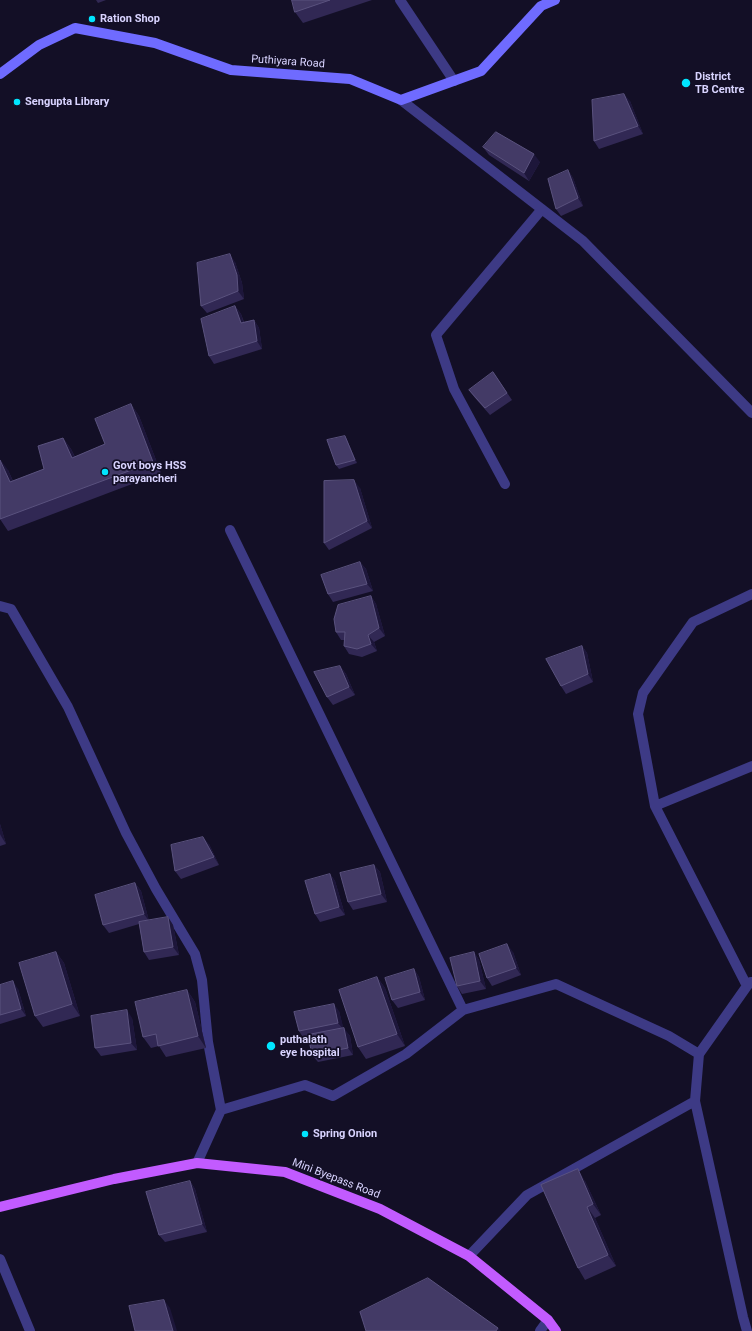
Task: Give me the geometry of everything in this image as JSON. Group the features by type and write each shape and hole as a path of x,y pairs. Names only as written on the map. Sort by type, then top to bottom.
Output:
{"main road":[{"name":"Mini Byepass Road","path":"0,1207 114,1179 197,1163 285,1172 380,1209 469,1256 548,1320 556,1331"}],"street":[{"path":"400,0 454,81"},
{"path":"401,100 481,71 541,6 555,0"},
{"name":"Puthiyara Road","path":"0,74 39,45 75,28 155,43 231,70 350,79 401,100"},
{"path":"401,100 583,241 752,413"},
{"path":"505,484 454,389 436,334 542,209"},
{"path":"230,530 463,1010"},
{"path":"747,1331 741,1310 695,1101 699,1054 749,984 655,806 638,714 643,693 694,622 752,594"},
{"path":"0,606 11,609 68,707 126,833 156,889 195,954 202,980 208,1042 222,1110 197,1163"},
{"path":"655,806 752,766"},
{"path":"222,1110 305,1086 333,1096 406,1054 463,1010 556,984 669,1036 699,1054"},
{"path":"469,1256 527,1194 695,1101"},
{"path":"0,1259 30,1331"},
{"path":"540,1331 548,1320"}],"building":[{"path":"292,0 330,0 295,12"},
{"path":"624,94 638,126 594,141 592,100"},
{"path":"496,132 534,154 524,173 483,147"},
{"path":"568,170 578,198 556,209 548,179"},
{"path":"230,254 237,275 238,291 201,306 197,263"},
{"path":"235,306 241,323 254,320 257,341 209,356 201,319"},
{"path":"493,372 507,393 485,408 469,390"},
{"name":"Govt boys HSS parayancheri","path":"131,404 153,462 0,519 0,460 10,482 44,469 38,446 63,438 72,458 105,444 95,419"},
{"path":"345,436 355,460 336,465 327,440"},
{"path":"354,480 367,521 324,543 324,481"},
{"path":"360,562 367,584 328,594 321,575"},
{"path":"371,596 379,628 368,635 371,644 357,649 344,646 345,632 336,632 334,619 338,605"},
{"path":"582,646 588,674 561,686 546,659"},
{"path":"340,666 349,687 327,697 314,672"},
{"path":"203,837 214,857 175,871 171,845"},
{"path":"374,865 381,894 348,902 340,873"},
{"path":"330,874 339,907 315,914 305,881"},
{"path":"135,883 144,914 103,925 95,895"},
{"path":"168,917 173,947 144,952 139,922"},
{"path":"507,944 516,968 487,978 479,954"},
{"path":"56,952 72,1004 35,1016 19,963"},
{"path":"474,952 480,981 457,986 450,958"},
{"path":"414,969 420,992 392,1000 385,978"},
{"path":"377,977 397,1034 358,1047 339,990"},
{"path":"13,981 21,1009 0,1015 0,985"},
{"path":"187,990 198,1036 158,1046 156,1034 143,1037 135,1002"},
{"path":"334,1004 338,1023 299,1031 294,1012"},
{"path":"127,1010 131,1043 95,1048 91,1016"},
{"path":"344,1028 348,1048 312,1055 308,1035"},
{"path":"578,1169 593,1204 587,1207 608,1255 578,1268 541,1185"},
{"path":"190,1181 202,1224 159,1235 146,1192"},
{"path":"428,1278 498,1328 496,1331 366,1331 360,1312"},
{"path":"164,1300 173,1331 135,1331 129,1306"}],"place":[{"name":"Ration Shop","path":"92,19"},
{"name":"District TB Centre","path":"686,83"},
{"name":"Sengupta Library","path":"17,102"},
{"name":"Govt boys HSS parayancheri","path":"105,472"},
{"name":"puthalath eye hospital","path":"271,1046"},
{"name":"Spring Onion","path":"305,1134"}]}
